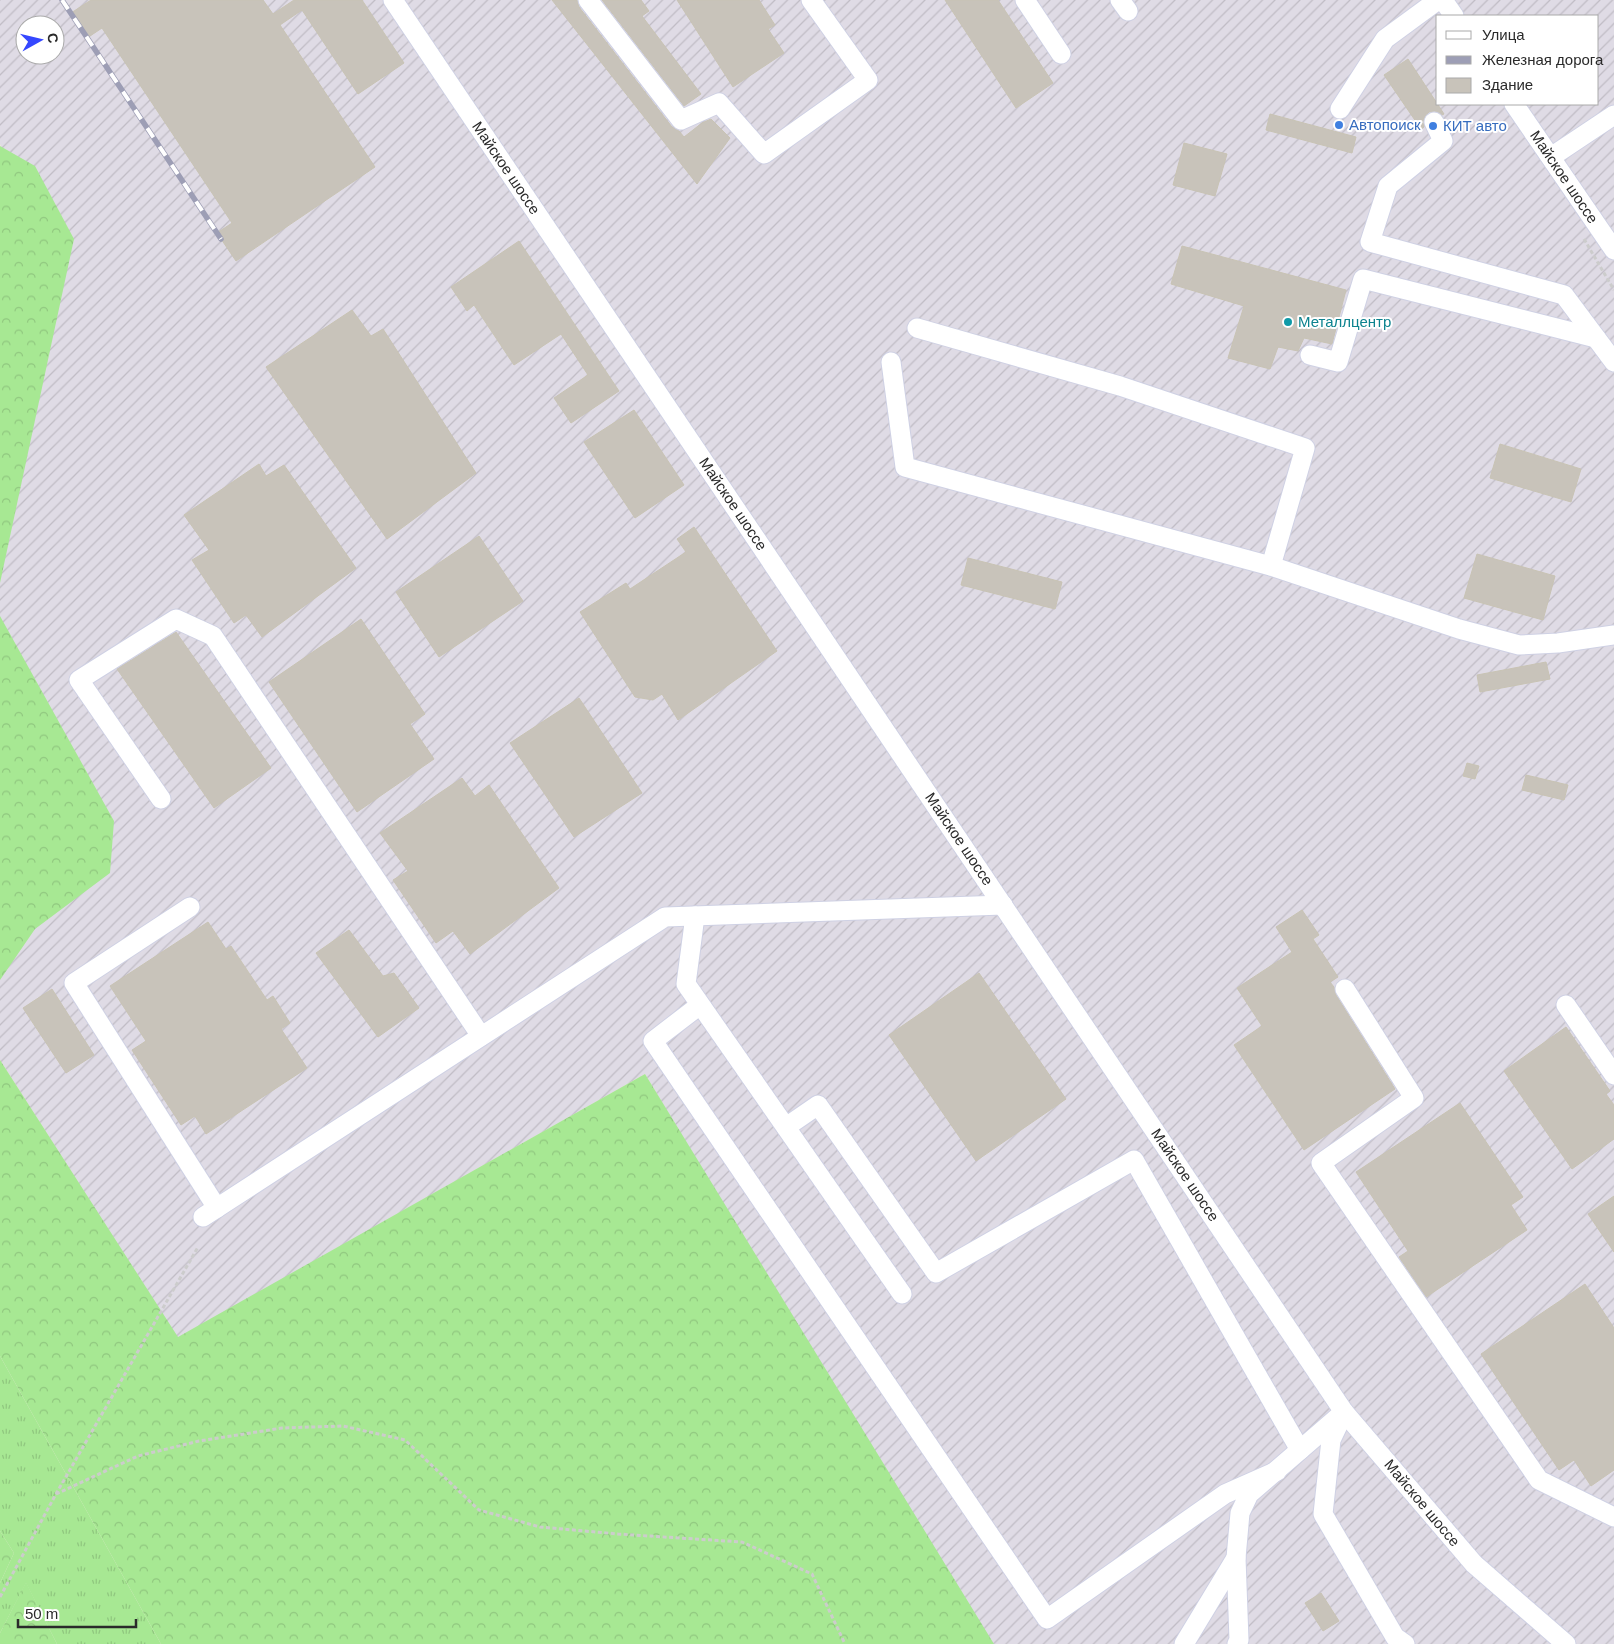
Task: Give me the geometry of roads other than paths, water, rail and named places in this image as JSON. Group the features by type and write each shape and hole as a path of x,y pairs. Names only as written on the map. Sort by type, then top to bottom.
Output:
{"street":[{"name":"Майское шоссе","path":"393,0 1344,1412 1474,1564 1566,1644"},
{"path":"588,0 681,120 719,103 764,154 868,80 811,0"},
{"path":"1025,0 1061,54"},
{"path":"1340,109 1385,39 1438,0"},
{"path":"1443,0 1453,15"},
{"name":"Майское шоссе","path":"1515,105 1614,250"},
{"path":"1551,158 1614,116"},
{"path":"1434,122 1442,141 1388,186 1370,242 1564,295 1614,362"},
{"path":"1310,355 1338,362 1363,279 1596,338"},
{"path":"917,328 1120,386 1306,448 1271,566"},
{"path":"891,362 905,467 1271,566 1459,629 1519,645 1558,643 1614,635"},
{"path":"161,799 79,680 176,619 213,636 481,1036"},
{"path":"190,907 74,983 210,1212 665,917 1003,904"},
{"path":"695,916 686,984 902,1294"},
{"path":"1345,989 1414,1098 1321,1163 1539,1480 1614,1517"},
{"path":"700,1005 653,1040 1047,1619 1225,1494 1277,1471"},
{"path":"1566,1006 1614,1075"},
{"path":"786,1127 818,1105 936,1273 1134,1160 1300,1450"},
{"path":"1237,1644 1239,1640 1236,1558 1240,1513 1249,1494 1344,1412"},
{"path":"1344,1412 1332,1440 1323,1514 1395,1637 1405,1644"},
{"path":"1184,1644 1236,1558"}],"railway":[{"path":"62,0 221,239"}],"place":[{"name":"Автопоиск","path":"1339,125"},
{"name":"КИТ авто","path":"1433,126"},
{"name":"Металлцентр","path":"1288,322"}]}
